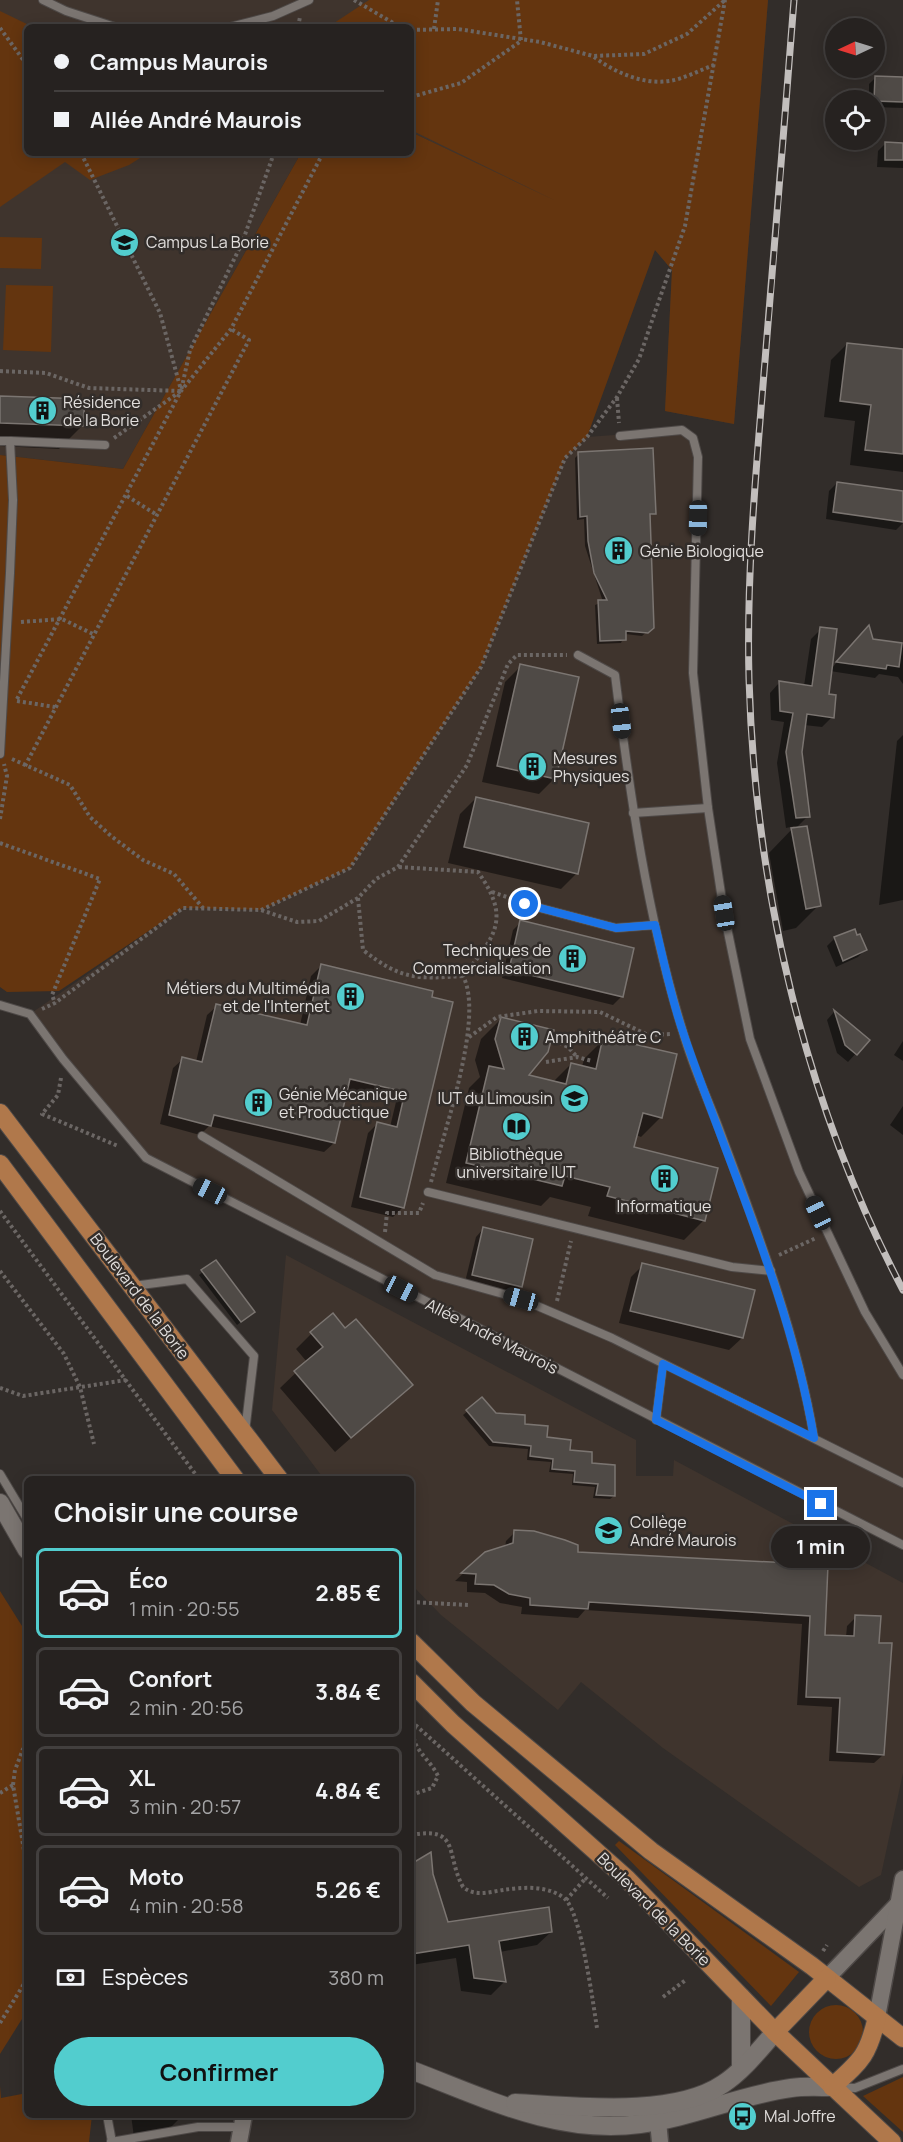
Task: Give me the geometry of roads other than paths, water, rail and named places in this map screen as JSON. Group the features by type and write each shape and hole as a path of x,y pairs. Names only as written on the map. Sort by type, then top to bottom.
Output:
{"main road":[{"name":"Boulevard de la Borie","path":"0,1113 277,1476"},
{"name":"Boulevard de la Borie","path":"0,1164 233,1476"},
{"path":"414,1645 473,1703 651,1851 730,1906 903,2038"},
{"name":"Boulevard de la Borie","path":"414,1685 453,1724 627,1879 775,2032 892,2142"},
{"path":"775,2032 827,1978"},
{"path":"832,2087 864,2057 871,2043 877,2017"}],"street":[{"path":"0,1503 24,1545"},
{"path":"877,2017 903,1879"},
{"path":"827,1978 898,1903"},
{"path":"741,1997 741,2068"},
{"path":"414,2071 499,2102 521,2113 567,2124 621,2125 701,2096 723,2084 775,2032"},
{"path":"662,2110 792,2088 832,2087"},
{"path":"660,2142 662,2110"}],"lane":[{"path":"43,0 66,11 106,24"},
{"path":"242,24 273,16 309,0"},
{"path":"620,436 682,430 693,438 698,457 693,674 708,808 724,913 750,1039 799,1172 865,1311 903,1375"},
{"path":"0,441 105,445"},
{"path":"0,753 13,500 10,441"},
{"path":"0,573 10,573"},
{"path":"578,655 615,675 633,813 655,925 683,1033 771,1271 803,1379 814,1438"},
{"path":"633,813 708,808"},
{"path":"525,904 616,928 655,925"},
{"name":"Allée André Maurois","path":"0,1005 30,1014 63,1059 146,1158 903,1545"},
{"name":"Allée André Maurois","path":"202,1136 435,1275 521,1299 663,1364 903,1483"},
{"path":"428,1192 732,1268 771,1271"},
{"path":"133,1286 187,1280 254,1356 244,1432"},
{"path":"656,1420 663,1364"},
{"path":"0,1474 24,1514"},
{"path":"832,2087 855,2088 903,2069"},
{"path":"107,2118 111,2142 198,2127 242,2128"}],"railway":[{"path":"794,0 751,550 749,679 753,758 762,837 775,916 792,993 813,1070 838,1146 868,1219 903,1290"}],"place":[{"name":"Campus La Borie","path":"125,242"},
{"name":"Résidence de la Borie","path":"42,411"},
{"name":"Génie Biologique","path":"619,551"},
{"name":"Mesures Physiques","path":"532,767"},
{"name":"Techniques de Commercialisation","path":"572,959"},
{"name":"Métiers du Multimédia et de l'Internet","path":"351,997"},
{"name":"Amphithéâtre C","path":"524,1037"},
{"name":"IUT du Limousin","path":"574,1098"},
{"name":"Génie Mécanique et Productique","path":"258,1103"},
{"name":"Bibliothèque universitaire IUT","path":"516,1126"},
{"name":"Informatique","path":"664,1178"},
{"name":"Collège André Maurois","path":"609,1531"},
{"name":"Mal Joffre","path":"743,2116"}]}
